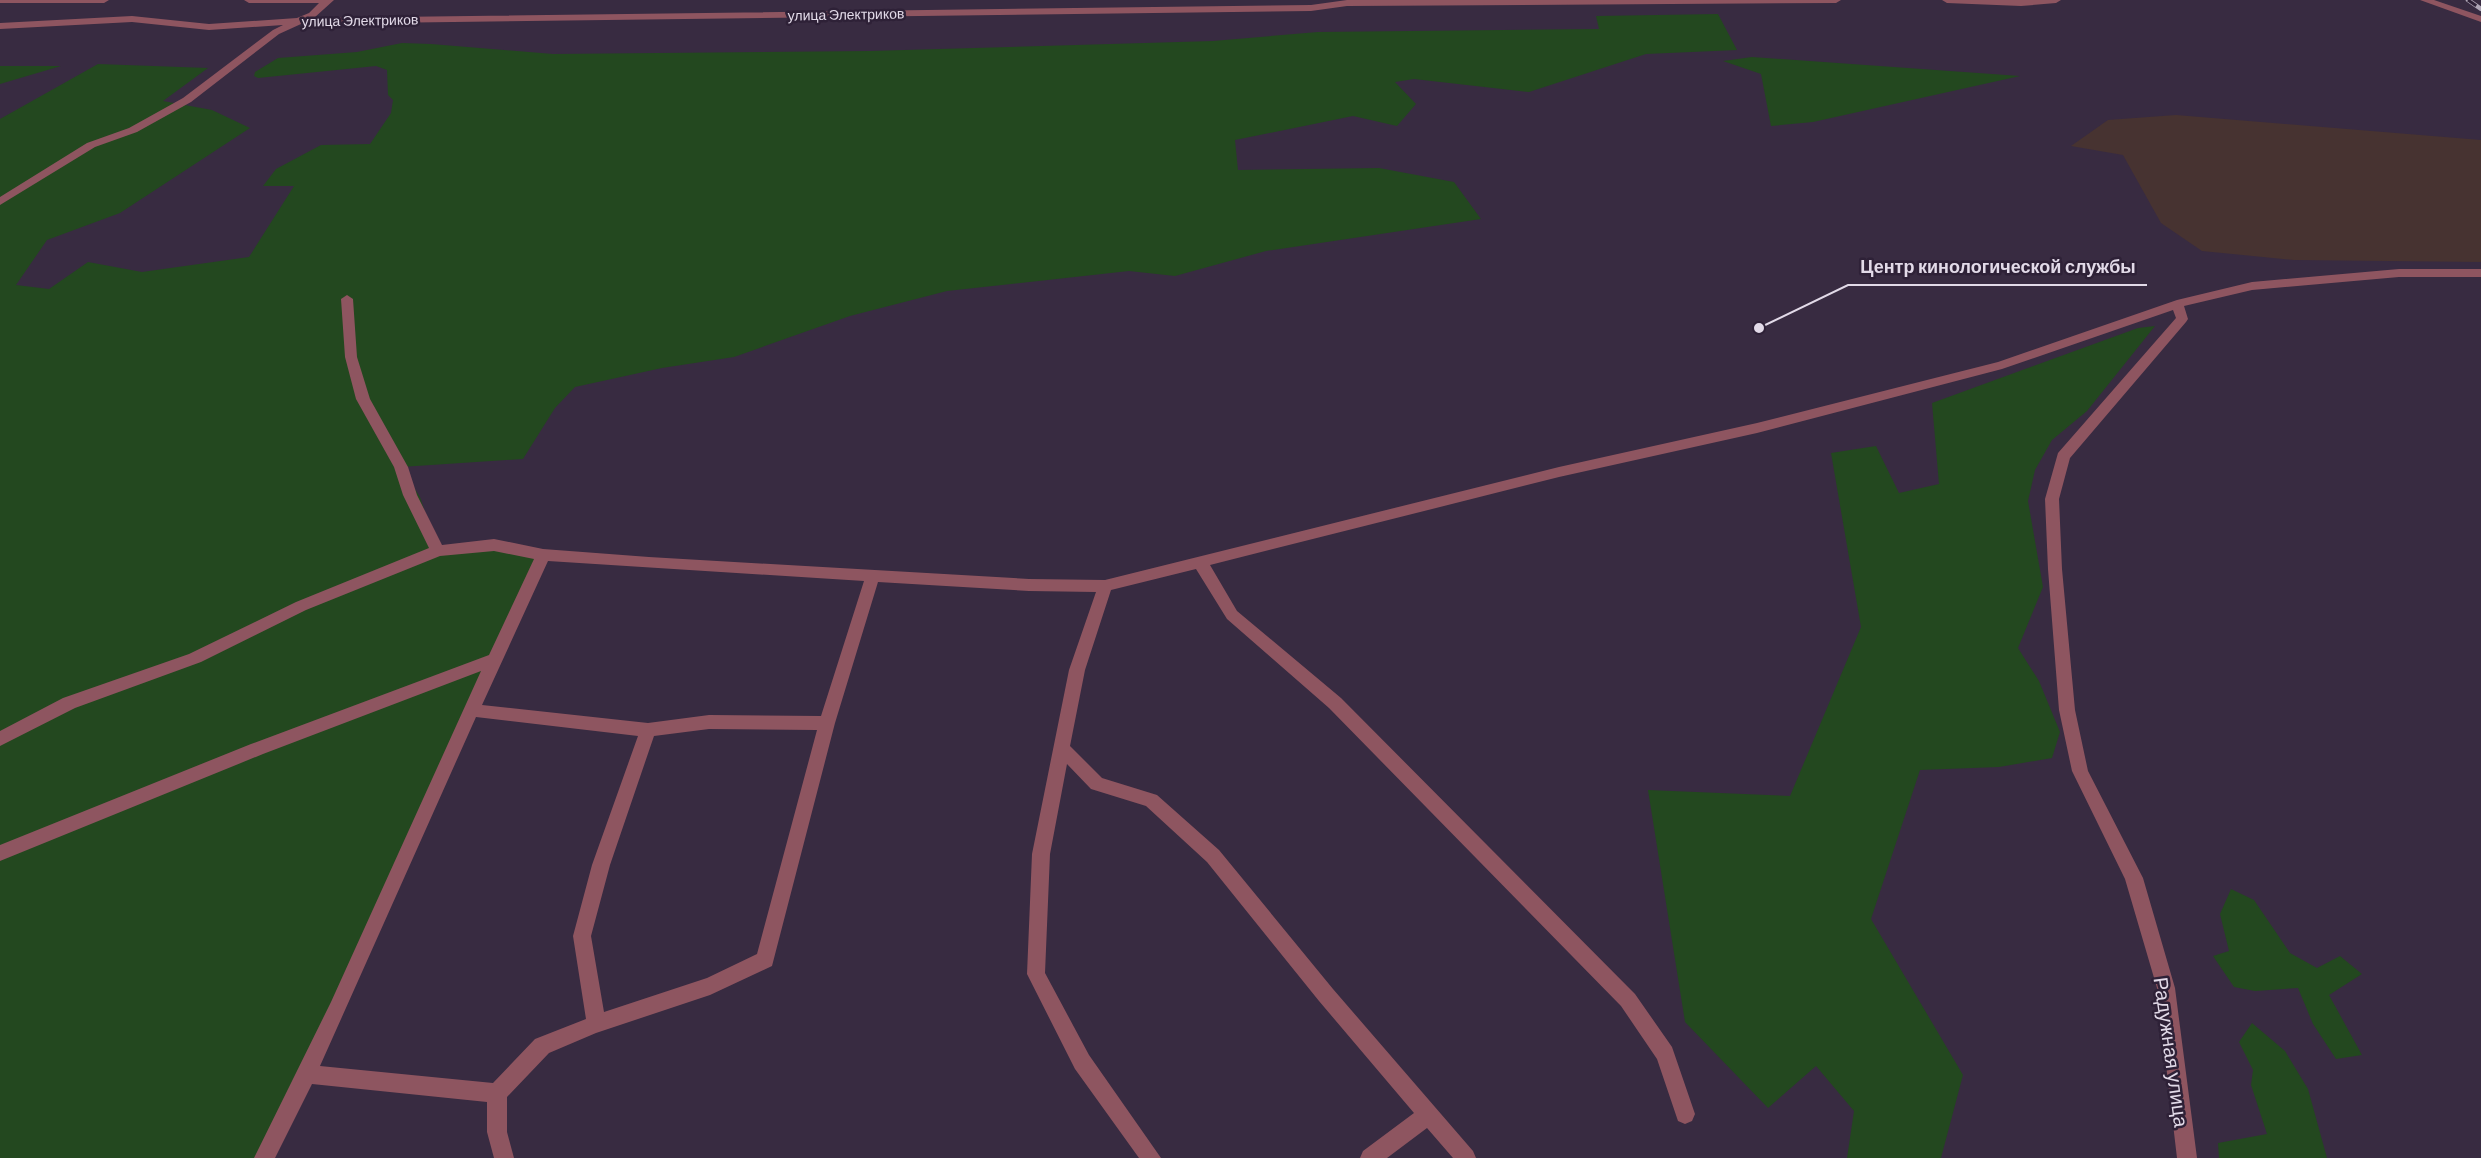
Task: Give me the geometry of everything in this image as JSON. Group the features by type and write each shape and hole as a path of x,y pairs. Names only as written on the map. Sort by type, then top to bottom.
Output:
{"street":[{"path":"0,0 104,0"},
{"path":"249,0 328,0"},
{"path":"0,202 91,145 133,129 187,100 276,32 312,15 328,0"},
{"name":"улица Электриков","path":"0,26 132,19 209,27 301,21 1311,8 1347,3 1836,0"},
{"path":"1947,0 2021,3 2056,0"},
{"path":"2425,0 2481,19"},
{"path":"0,739 69,703 195,658 301,606 438,551 494,545 543,555 1029,585 1105,586 1559,472 1757,428 2002,365 2177,304 2252,286 2399,273 2481,273"},
{"path":"347,299 351,357 363,399 401,467 410,495 438,551"},
{"name":"Радужная улица","path":"2177,304 2182,319 2063,456 2052,499 2055,569 2067,710 2080,771 2134,878 2166,988 2187,1158"},
{"path":"264,1158 307,1074 492,660 543,555"},
{"path":"1200,562 1232,615 1335,703 1628,1000 1665,1054 1685,1114"},
{"path":"504,1158 498,1131 497,1093 542,1046 596,1024 711,986 765,960 827,723 873,575"},
{"path":"1105,586 1077,670 1041,854 1036,974 1082,1062 1150,1158"},
{"path":"0,853 257,749 492,660"},
{"path":"471,710 648,730 709,722 827,723"},
{"path":"596,1024 582,936 601,865 648,730"},
{"path":"1061,747 1097,784 1151,800 1213,856 1326,995 1466,1158"},
{"path":"307,1074 497,1093"},
{"path":"1370,1158 1428,1115"}],"shaded area":[{"path":"2176,115 2481,140 2481,262 2294,260 2202,251 2161,223 2123,155 2071,146 2108,120"}],"green space":[{"path":"1718,14 1737,50 1646,54 1529,92 1414,79 1395,82 1416,104 1397,126 1353,116 1235,140 1238,170 1379,168 1454,182 1481,219 1266,251 1175,276 1129,271 947,291 850,316 734,357 662,368 575,387 555,408 523,459 401,467 420,497 438,551 494,545 543,555 264,1158 0,1158 0,119 98,64 208,68 163,101 212,110 250,128 120,213 47,240 16,285 49,289 88,262 142,272 249,257 294,186 263,186 276,169 321,145 370,144 391,113 393,100 388,95 387,70 376,66 258,78 254,76 255,72 278,58 357,52 402,43 553,54 870,51 1213,41 1318,32 1599,29 1596,16"},
{"path":"1752,57 2020,76 1813,122 1771,126 1761,74 1723,61"},
{"path":"0,66 61,66 0,84"},
{"path":"2155,326 2087,411 2052,440 2035,470 2028,501 2043,587 2018,648 2039,681 2060,732 2052,758 1999,767 1920,770 1871,919 1963,1075 1941,1158 1847,1158 1854,1111 1816,1066 1768,1108 1685,1022 1648,790 1790,796 1861,627 1831,453 1876,446 1899,493 1939,484 1932,403 2138,328"},
{"path":"2231,889 2254,900 2290,953 2317,968 2340,956 2362,974 2329,995 2362,1055 2336,1059 2313,1024 2298,988 2255,991 2234,987 2213,956 2229,951 2220,914"},
{"path":"2252,1023 2285,1051 2308,1089 2327,1158 2219,1158 2218,1143 2267,1134 2251,1085 2253,1070 2239,1042"}],"railway":[{"path":"2468,0 2481,9"}],"place":[{"name":"Центр кинологической службы","path":"1759,328"}]}
